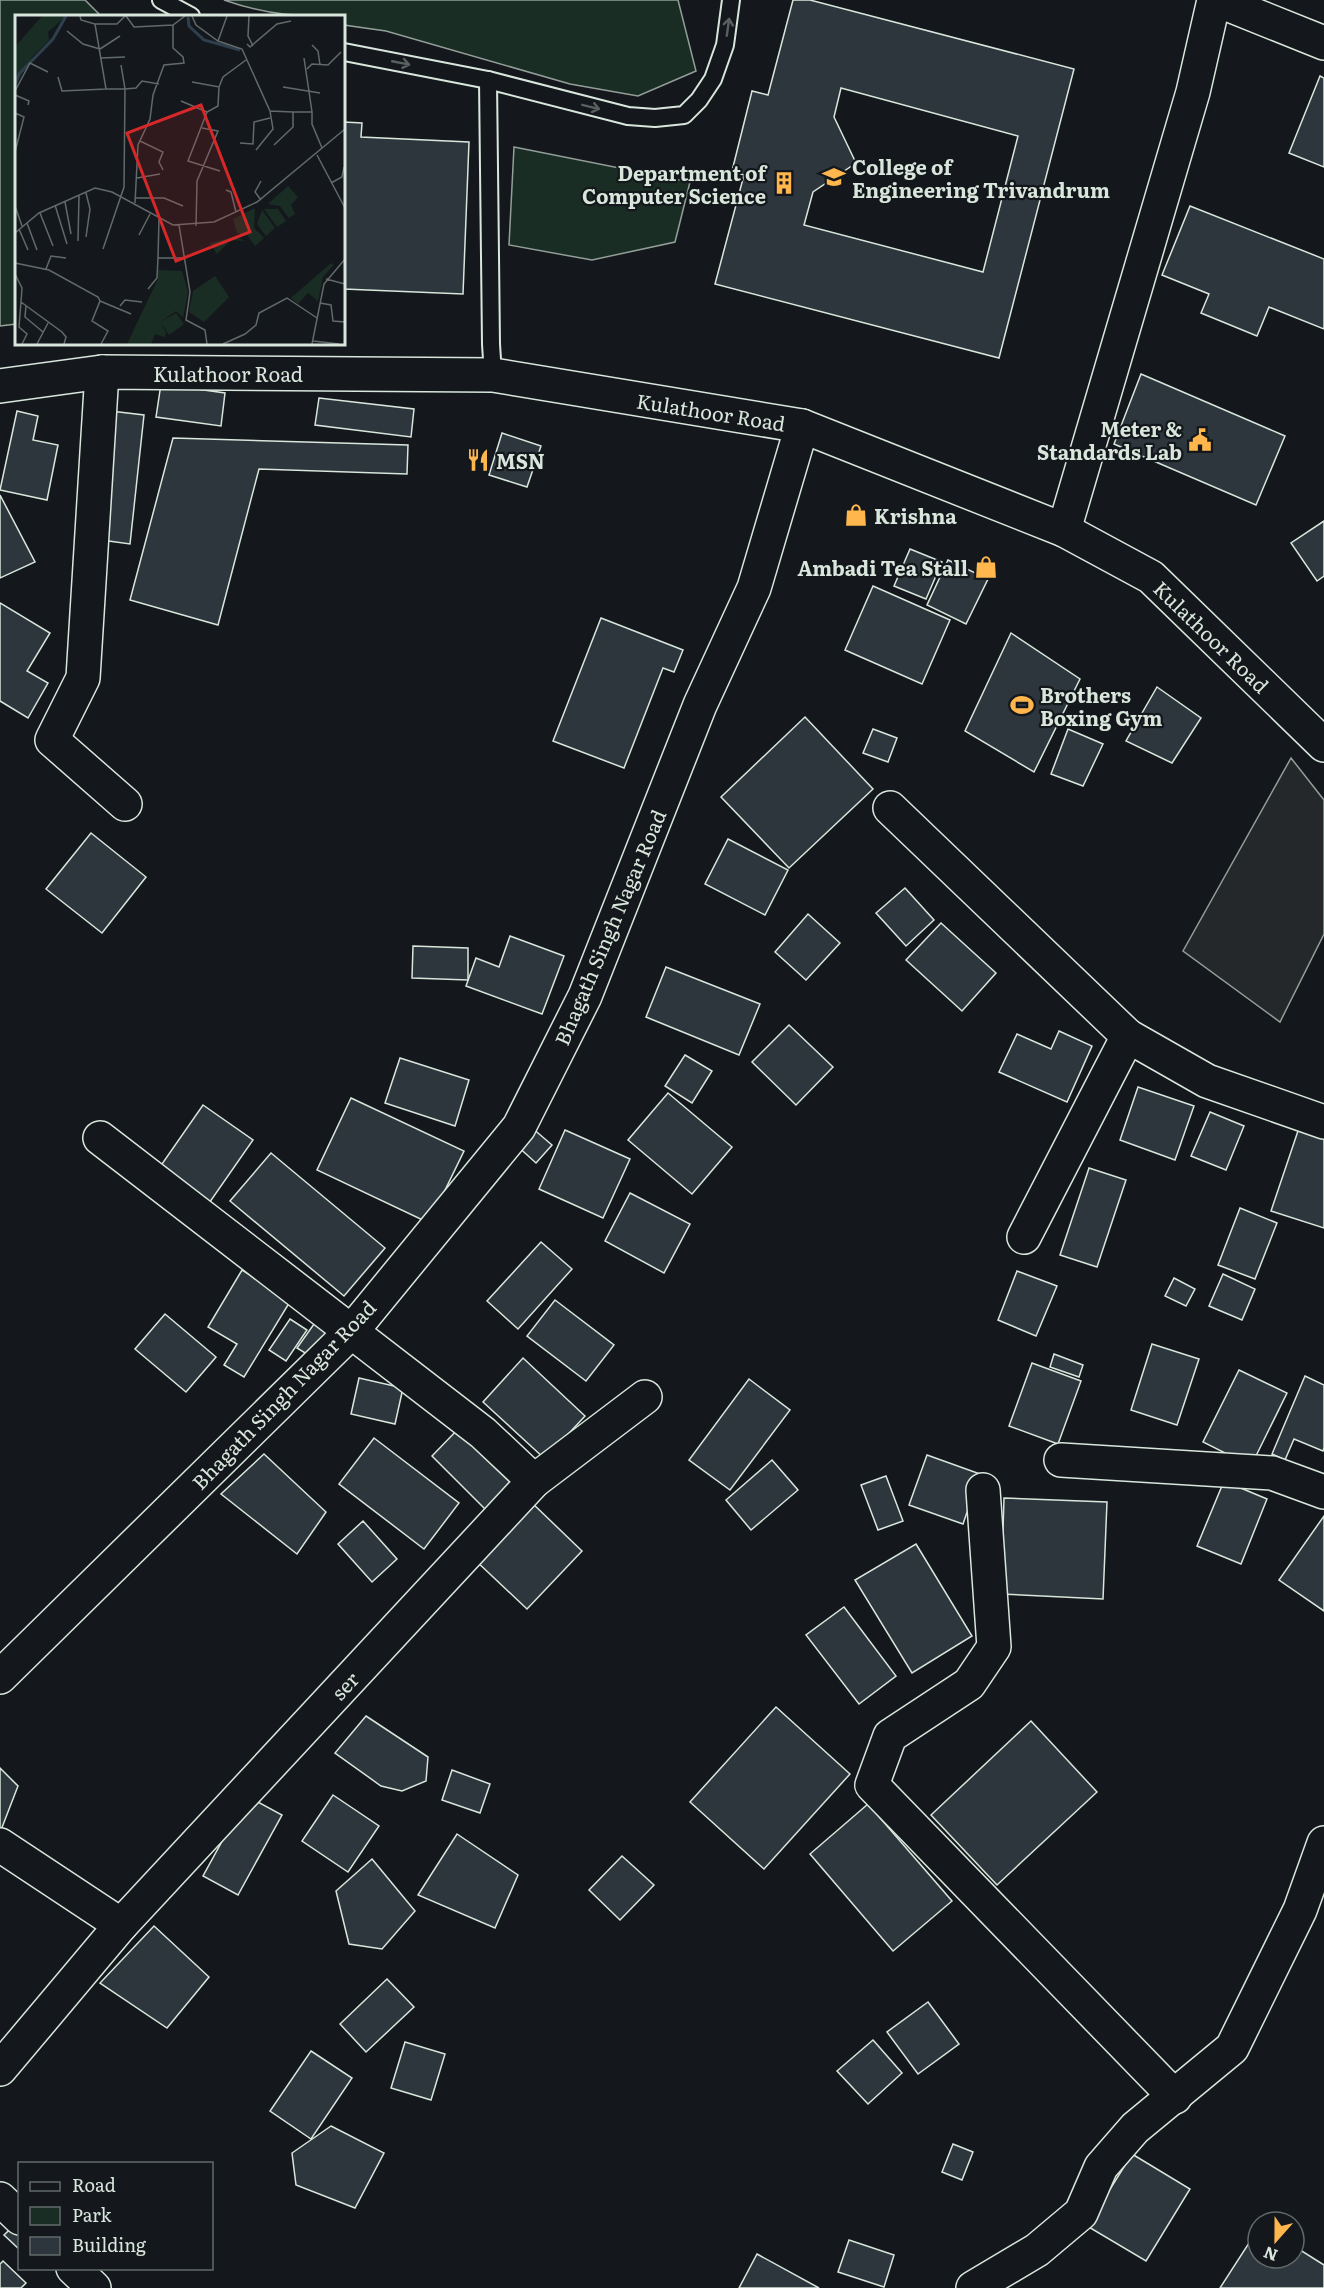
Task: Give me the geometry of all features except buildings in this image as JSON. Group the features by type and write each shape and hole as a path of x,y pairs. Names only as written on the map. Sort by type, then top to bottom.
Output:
{"street":[{"path":"1064,530 1193,92 1215,0 1324,43"},
{"path":"102,372 83,678 52,740 125,804"},
{"name":"Kulathoor Road","path":"0,386 102,372 493,375 802,426 1064,530 1151,577 1324,746"},
{"name":"Bhagath Singh Nagar Road","path":"0,1677 351,1332 519,1127 585,996 699,705 754,588 802,426"},
{"path":"890,808 1128,1036 1207,1081 1324,1122"},
{"path":"1024,1237 1128,1036"},
{"path":"100,1138 483,1433 534,1481"},
{"name":"ser","path":"0,2069 121,1925 534,1481 645,1397"},
{"path":"1060,1460 1272,1473 1324,1492"},
{"path":"983,1490 994,1647 969,1684 890,1736 872,1785 1175,2097"},
{"path":"973,2288 1037,2250 1081,2213 1101,2167 1135,2128 1232,2048 1300,1910 1324,1843"},
{"path":"0,1845 121,1925"},
{"path":"0,2199 18,2216"},
{"path":"75,2270 94,2288"}],"lane":[{"path":"161,0 188,15"},
{"path":"345,52 488,80 628,116 655,118 684,115 699,100 713,79 725,45 731,0"},
{"path":"488,80 493,375"}],"green space":[{"path":"0,0 85,0 100,15 15,15 15,324 0,326"},
{"path":"224,0 678,0 696,71 638,96 570,84 386,31 345,25 345,15 297,15 255,9"},
{"path":"514,147 690,182 675,242 592,260 509,245"}],"shaded area":[{"path":"1291,758 1324,800 1324,934 1280,1022 1183,951"}],"place":[{"name":"College of Engineering Trivandrum","path":"834,177"},
{"name":"Department of Computer Science","path":"784,183"},
{"name":"Meter & Standards Lab","path":"1200,440"},
{"name":"MSN","path":"478,460"},
{"name":"Krishna","path":"856,515"},
{"name":"Ambadi Tea Stall","path":"986,567"},
{"name":"Brothers Boxing Gym","path":"1022,705"}]}
